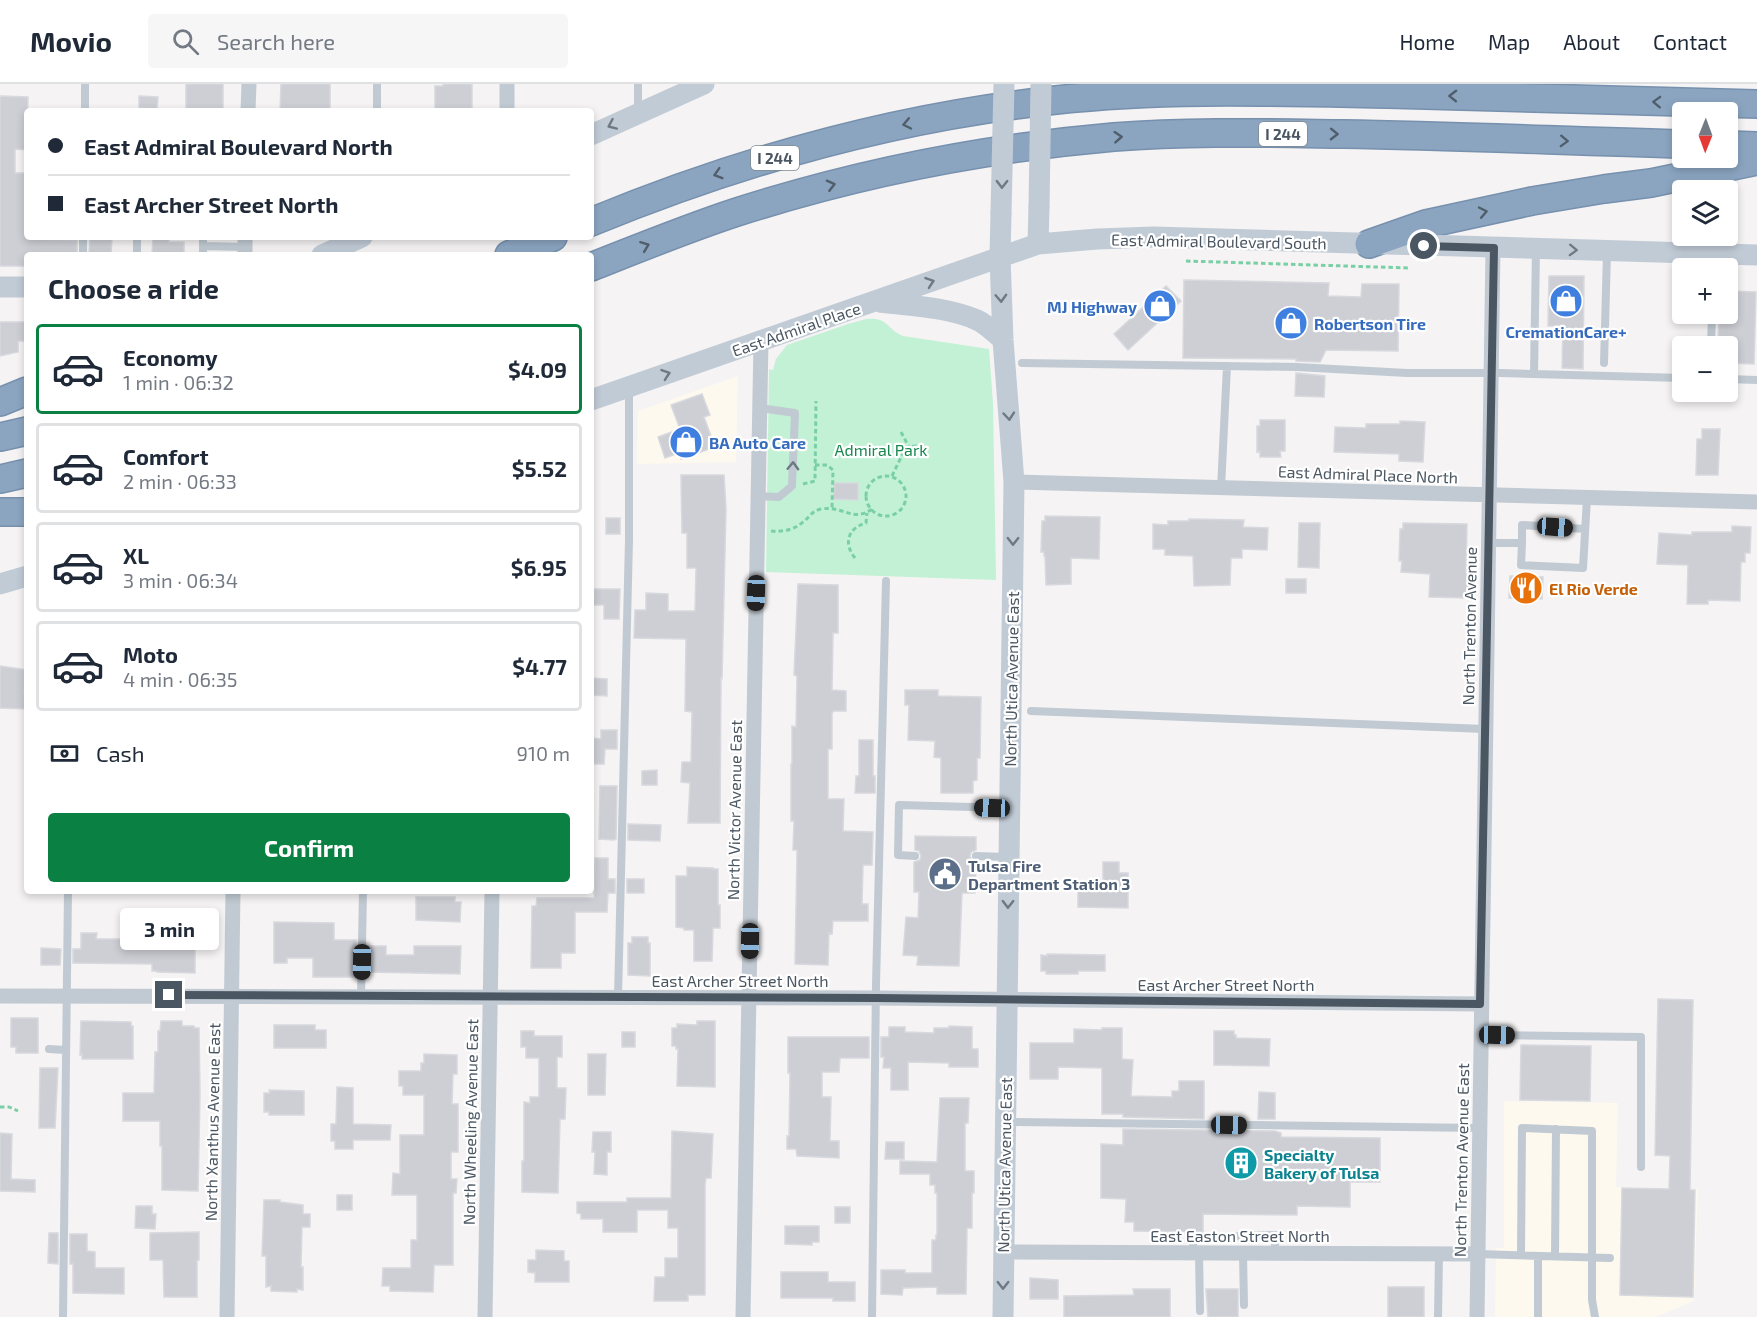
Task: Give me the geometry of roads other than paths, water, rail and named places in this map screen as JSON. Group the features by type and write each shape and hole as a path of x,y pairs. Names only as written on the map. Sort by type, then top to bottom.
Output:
{"highway":[{"name":"I 244","path":"594,221 711,177 802,149 964,112 1056,100 1119,95 1242,92 1757,104"},
{"name":"I 244","path":"594,266 735,213 810,190 940,160 1060,144 1114,138 1208,133 1443,136 1672,144"},
{"path":"1738,145 1757,146"},
{"path":"1369,244 1426,224 1593,190 1651,183 1757,161"},
{"path":"516,252 546,240"},
{"path":"0,402 24,392"},
{"path":"0,437 24,431"},
{"path":"0,479 24,474"},
{"path":"0,512 24,512"}],"main road":[{"path":"594,134 704,84"},
{"name":"North Utica Avenue East","path":"1003,1317 1014,483 1002,340 1000,257 1004,84"},
{"path":"1038,244 1041,84"},
{"name":"East Admiral Boulevard South","path":"1000,257 1038,244 1154,237 1607,251 1713,258 1757,255"},
{"path":"329,252 355,240"},
{"name":"East Admiral Place","path":"594,399 1000,257"},
{"path":"0,286 24,287"},
{"path":"875,301 964,315 978,320 1002,340"},
{"path":"0,584 24,577"}],"street":[{"path":"248,108 249,84"},
{"path":"507,84 507,108"},
{"name":"North Trenton Avenue","path":"1480,1004 1494,248"},
{"name":"North Victor Avenue East","path":"743,1317 761,341"},
{"name":"East Admiral Place North","path":"1014,483 1757,502"},
{"name":"North Xanthus Avenue East","path":"227,1317 233,894"},
{"name":"North Wheeling Avenue East","path":"486,1317 492,894"},
{"name":"East Archer Street North","path":"0,996 876,998 1480,1004"},
{"name":"North Trenton Avenue East","path":"1477,1317 1480,1004"},
{"name":"East Easton Street North","path":"1003,1252 1477,1254"}],"lane":[{"path":"85,84 85,108"},
{"path":"376,108 377,84"},
{"path":"638,84 638,114"},
{"path":"203,240 203,252"},
{"path":"203,246 245,246"},
{"path":"1534,374 1536,249"},
{"path":"1604,363 1607,251"},
{"path":"1022,363 1297,367 1407,373 1672,378"},
{"path":"1221,488 1227,366"},
{"path":"1738,379 1757,380"},
{"path":"618,998 629,540 629,387"},
{"path":"758,496 779,497 792,486 795,413 760,408"},
{"path":"1585,529 1522,525 1521,566 1583,568 1587,498"},
{"path":"1488,543 1522,543"},
{"path":"872,1317 876,998 886,581"},
{"path":"1030,711 1485,729"},
{"path":"915,856 898,855 899,805 1009,808"},
{"path":"976,856 1008,857"},
{"path":"63,1317 68,894"},
{"path":"361,996 363,894"},
{"path":"1480,1035 1641,1037 1641,1167"},
{"path":"49,1049 65,1050"},
{"path":"1005,1122 1479,1128"},
{"path":"1521,1255 1522,1128 1592,1131 1592,1300 1595,1317"},
{"path":"1555,1256 1556,1129"},
{"path":"1200,1311 1193,1238 1275,1235 1275,1253"},
{"path":"1243,1253 1244,1305"},
{"path":"1438,1317 1439,1254"},
{"path":"1477,1254 1610,1258"},
{"path":"1538,1256 1538,1317"}],"place":[{"name":"CremationCare+","path":"1566,301"},
{"name":"MJ Highway","path":"1160,306"},
{"name":"Robertson Tire","path":"1291,323"},
{"name":"BA Auto Care","path":"686,442"},
{"name":"El Rio Verde","path":"1526,588"},
{"name":"Tulsa Fire Department Station 3","path":"945,874"},
{"name":"Specialty Bakery of Tulsa","path":"1241,1163"}],"park label":[{"name":"Admiral Park","path":"881,449"}]}
